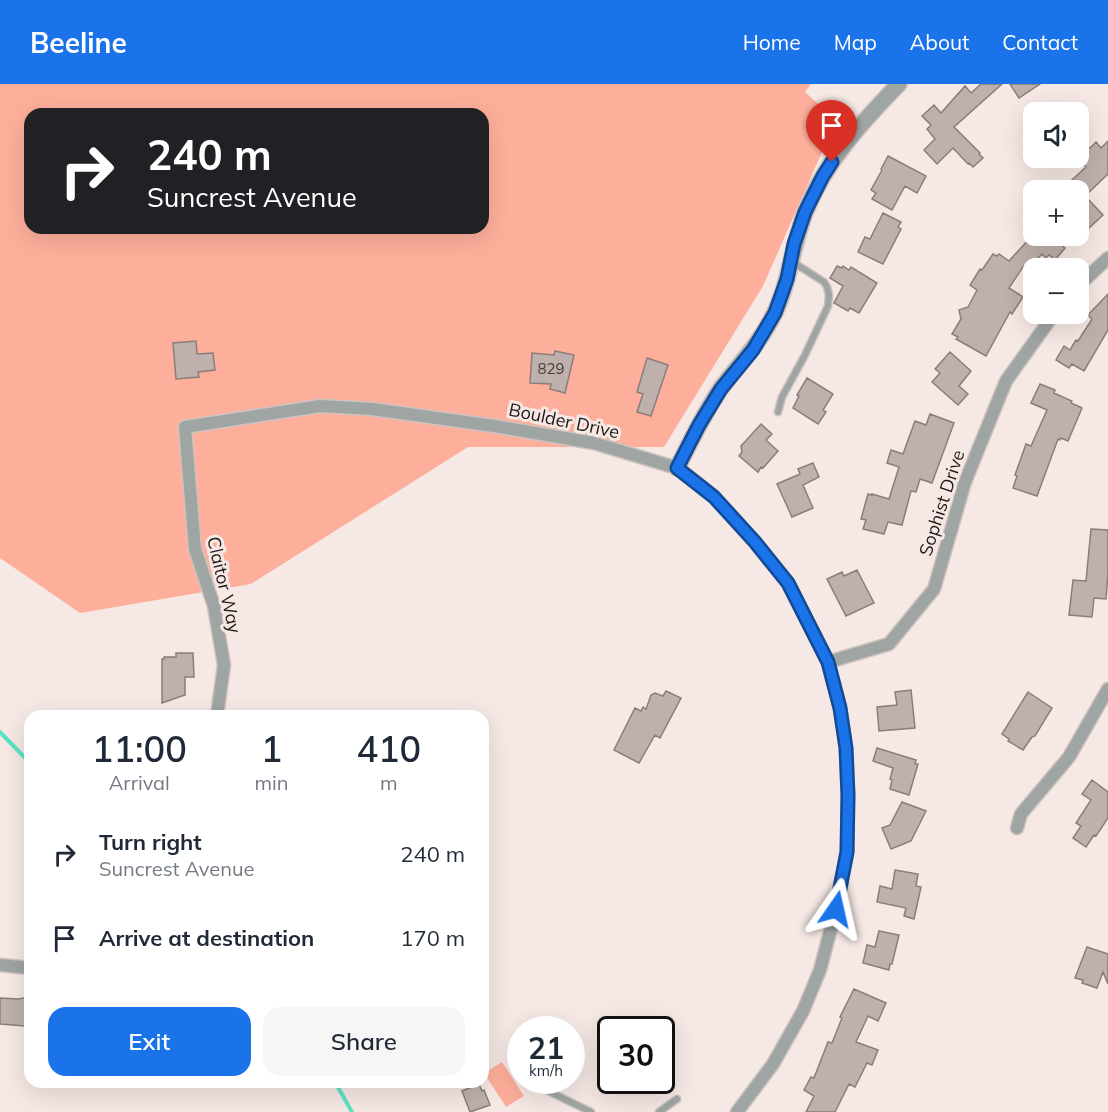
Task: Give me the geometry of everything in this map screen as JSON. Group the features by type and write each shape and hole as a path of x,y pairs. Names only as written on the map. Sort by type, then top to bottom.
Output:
{"street":[{"path":"677,468 721,389 753,350 775,313 787,279 794,244 805,212 823,176 842,148 899,84"},
{"path":"1089,276 1108,258"},
{"name":"Sophist Drive","path":"828,662 889,644 934,589 965,482 1006,381 1047,324"},
{"name":"Boulder Drive","path":"185,427 320,406 372,409 594,443 677,468 714,497 755,542 788,583 828,662 840,708 846,748 847,852 836,909 820,970 803,1011 773,1064 737,1112"},
{"name":"Claitor Way","path":"185,427 195,549 214,606 224,665 218,710"},
{"path":"1017,828 1021,814 1069,757 1108,688"},
{"path":"0,965 24,967"}],"lane":[{"path":"778,412 782,397 828,306 829,295 824,282 791,261"},
{"path":"554,1094 591,1112"},
{"path":"659,1112 677,1100"}],"shaded area":[{"path":"0,84 811,84 805,92 836,120 763,286 664,447 468,447 251,584 80,613 0,558"},
{"path":"502,1062 507,1070 507,1094 523,1094 524,1096 506,1107 489,1081 489,1070"}],"building":[{"path":"981,84 1002,84 954,127 983,158 973,167 953,148 937,164 924,150 935,139 927,129 931,125 922,116 934,105 941,113 965,86 971,93"},
{"path":"1010,84 1040,84 1019,98"},
{"path":"1108,141 1108,174 1089,192 1089,180 1072,180 1085,168 1089,168 1089,147 1096,142 1101,148"},
{"path":"888,156 926,176 917,193 905,186 892,210 872,199 876,193 871,190"},
{"path":"1089,200 1103,215 1089,228"},
{"path":"883,213 901,222 898,227 901,229 883,264 858,252 865,237 870,239"},
{"path":"1023,246 1063,246 1065,248 1057,258 1049,255 1046,258 1042,254 1038,258 1023,258 1023,267 1009,288 1023,297 1012,314 1010,312 986,356 956,339 958,337 952,334 961,319 959,310 968,307 977,290 970,285 980,269 982,270 993,254 997,256 999,254 1009,261"},
{"path":"837,266 842,268 843,266 849,270 851,267 877,283 859,313 850,308 848,311 834,303 843,286 830,278"},
{"path":"1108,294 1108,330 1084,371 1072,364 1069,368 1056,360 1064,346 1070,350 1076,340 1078,341 1092,319 1089,314"},
{"path":"196,341 197,354 213,353 215,370 198,372 199,377 176,379 173,343"},
{"path":"555,351 574,355 565,393 550,389 551,384 530,383 532,353 554,355"},
{"path":"950,352 971,371 959,386 968,394 958,405 932,382 940,373 935,369"},
{"path":"647,358 668,365 651,416 637,412 643,394 637,392"},
{"path":"807,378 833,394 818,424 793,408 799,396 797,395"},
{"path":"1040,384 1055,390 1054,393 1082,408 1068,441 1058,439 1037,496 1013,488 1026,444 1031,446 1047,410 1031,403"},
{"path":"930,414 954,423 932,483 920,479 916,492 911,491 902,525 888,522 884,534 863,529 866,520 861,519 868,494 889,499 899,467 887,463 891,450 903,454 915,421 926,425"},
{"path":"761,424 772,434 766,440 778,451 758,472 739,456 742,452 741,446"},
{"path":"813,463 819,477 803,485 813,508 792,517 777,484 800,474 798,469"},
{"path":"1091,529 1108,530 1106,599 1094,598 1092,617 1069,615 1073,580 1086,581"},
{"path":"857,570 874,603 846,616 827,579 842,572 844,576"},
{"path":"176,653 193,653 194,677 185,677 185,695 162,703 162,659 176,657"},
{"path":"911,690 915,728 879,731 877,707 897,705 895,692"},
{"path":"666,691 681,698 660,738 655,735 639,763 614,750 635,708 641,711 643,707 646,709 651,695 655,693 663,696"},
{"path":"1028,692 1052,708 1035,736 1023,750 1008,741 1009,739 1002,734"},
{"path":"877,748 916,760 915,764 918,764 909,795 890,789 893,768 873,761"},
{"path":"1092,780 1108,792 1108,818 1086,847 1073,838 1081,826 1076,823 1091,800 1082,794"},
{"path":"902,802 926,811 911,841 891,849 882,828 890,825"},
{"path":"895,870 918,874 916,886 921,887 914,919 904,916 906,908 877,902 880,886 892,889"},
{"path":"879,931 899,935 889,970 863,963 867,945 875,947"},
{"path":"1087,947 1108,954 1108,984 1103,972 1097,988 1075,978"},
{"path":"854,989 886,1003 878,1021 868,1016 856,1042 878,1050 872,1065 867,1063 855,1087 849,1084 835,1112 806,1112 814,1096 804,1090 811,1077 814,1078 828,1042 832,1043 842,1018 840,1017"},
{"path":"0,998 24,998 24,1026 0,1024"},
{"path":"469,1088 481,1088 482,1091 484,1090 490,1105 470,1112 462,1091"}],"waterway":[{"path":"0,732 24,757"},
{"path":"338,1088 352,1112"}],"route":[{"path":"832,162 805,212 794,244 787,279 775,313 753,350 721,389 677,468 714,497 788,583 828,662 840,708 846,748 848,795 847,852 836,909"}]}
